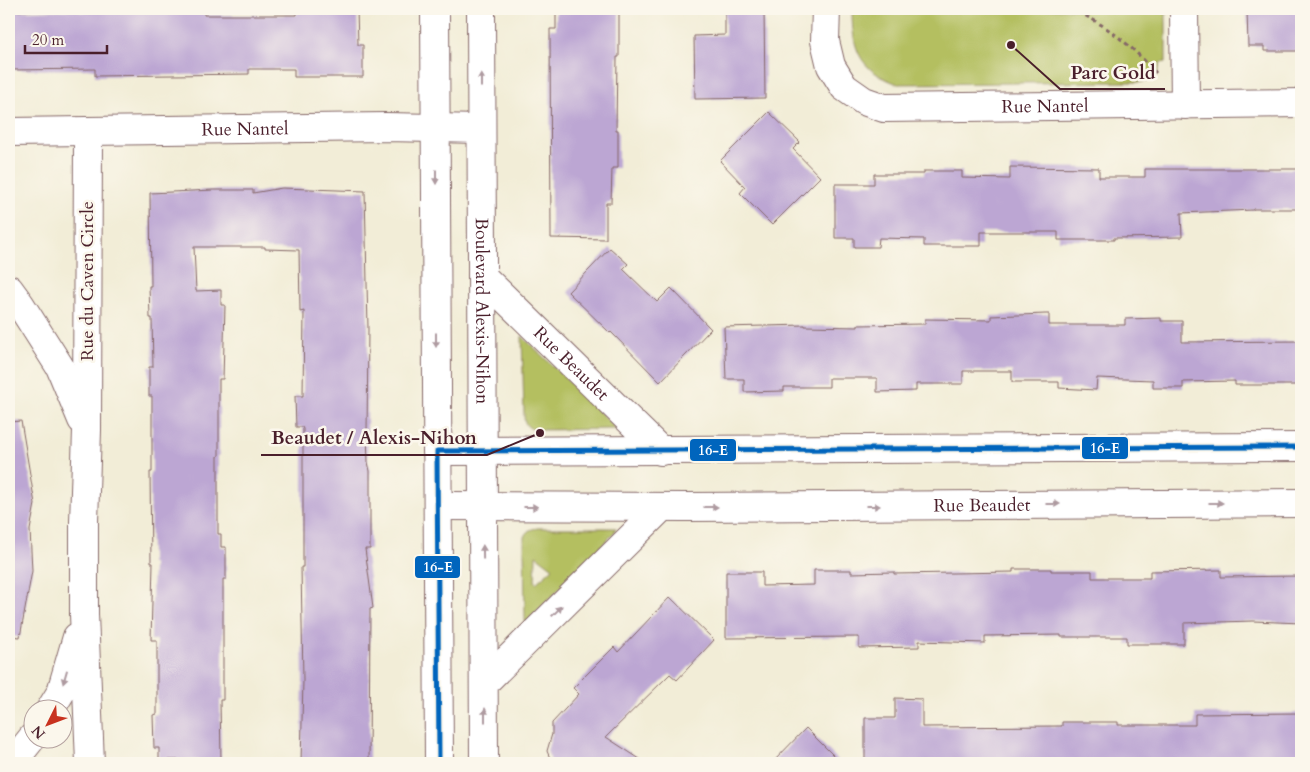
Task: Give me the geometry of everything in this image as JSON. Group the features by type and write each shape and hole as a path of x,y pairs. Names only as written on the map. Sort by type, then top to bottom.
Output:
{"street":[{"path":"435,9 439,763"},
{"name":"Boulevard Alexis-Nihon","path":"480,9 484,763"},
{"name":"Rue Nantel","path":"826,9 825,41 831,66 844,87 864,101 884,108 1301,103"},
{"path":"1184,9 1185,105"},
{"name":"Rue Nantel","path":"9,132 387,128 481,129"},
{"name":"Rue du Caven Circle","path":"88,131 84,614 90,763"},
{"name":"Rue Beaudet","path":"482,276 661,451"},
{"name":"Rue du Caven Circle","path":"9,289 60,366 87,430"},
{"path":"437,451 1301,447"},
{"name":"Rue Beaudet","path":"438,506 483,508 1301,502"},
{"path":"485,682 662,507"},
{"name":"Rue du Caven Circle","path":"56,700 61,692 84,614"},
{"path":"12,763 22,750"}],"path":[{"path":"1071,9 1117,34 1147,63 1185,105"}],"green space":[{"path":"852,9 1166,9 1166,62 1160,63 1155,76 1142,82 898,84 874,72 860,56 854,35"},
{"path":"522,336 617,429 538,430 527,426 524,418"},
{"path":"536,528 616,528 614,533 525,624 524,537 528,531","holes":["536,555 553,568 536,583 535,582"]}],"building":[{"path":"123,9 204,10 204,15 297,15 297,9 357,9 358,45 363,45 363,77 294,77 294,69 249,69 249,74 95,76 95,69 9,70 9,11 79,10 79,12 123,11"},
{"path":"556,9 619,9 616,130 618,130 618,168 612,168 611,203 606,203 606,239 551,238 550,29 556,29"},
{"path":"725,9 764,9 765,98 695,99 694,36 725,35"},
{"path":"1247,9 1301,9 1301,51 1264,51 1264,46 1248,46"},
{"path":"769,112 800,142 793,149 820,177 772,225 740,193 745,187 720,161"},
{"path":"1010,167 1099,168 1099,177 1145,177 1145,169 1301,169 1301,209 1253,209 1181,213 1182,237 1058,240 1058,232 981,232 981,246 924,246 924,239 879,238 878,247 854,247 854,238 835,238 835,184 874,184 874,174 924,174 924,171 962,171 962,178 1010,179"},
{"path":"282,188 365,191 370,549 365,549 373,608 370,609 369,763 301,763 303,680 301,567 303,567 303,429 302,427 296,427 295,396 303,396 304,311 300,312 299,250 265,249 265,247 194,247 196,291 221,290 221,305 225,305 223,379 219,379 218,456 218,534 221,534 221,547 226,547 226,579 223,579 223,700 220,700 221,760 159,760 159,748 154,748 153,715 157,714 157,640 151,640 153,563 151,563 150,472 152,472 152,396 149,396 149,367 153,367 149,286 151,286 150,193 253,190 253,193"},
{"path":"610,248 628,264 623,269 657,302 671,288 711,329 660,382 568,292"},
{"path":"1049,314 1049,325 1125,325 1125,319 1161,318 1161,321 1182,321 1182,342 1301,341 1301,385 1235,385 1235,381 1183,382 1183,388 1153,388 1153,380 1097,378 1096,390 1059,388 1059,382 1012,382 1012,371 963,371 963,384 916,384 916,391 877,392 877,378 829,378 829,387 784,387 784,391 744,392 744,379 726,379 724,327 805,325 858,327 858,325 925,324 925,319 991,320 991,316"},
{"path":"21,421 35,504 30,530 32,571 20,637 9,636 9,422"},
{"path":"1013,569 1092,571 1092,578 1150,578 1150,571 1221,570 1221,577 1301,576 1301,623 1253,621 1184,623 1184,644 1127,644 1127,637 1061,637 1061,635 985,636 985,643 919,641 919,647 859,648 859,637 726,638 726,572 762,572 762,586 814,585 814,570 851,570 851,573 894,572 894,574 1013,572"},
{"path":"670,597 714,640 677,680 670,674 606,737 646,763 552,763 547,751 552,734 552,723 579,694 573,688 614,647 618,652"},
{"path":"895,698 922,699 922,727 1062,726 1062,722 1118,722 1118,725 1195,725 1195,714 1301,713 1301,763 865,763 865,718 895,718"},
{"path":"806,728 841,763 772,763"}],"transit line":[{"name":"16-E","path":"439,763 437,451 1301,447"}],"place":[{"name":"Parc Gold","path":"1011,45"},
{"name":"Beaudet / Alexis-Nihon","path":"540,433"}]}
